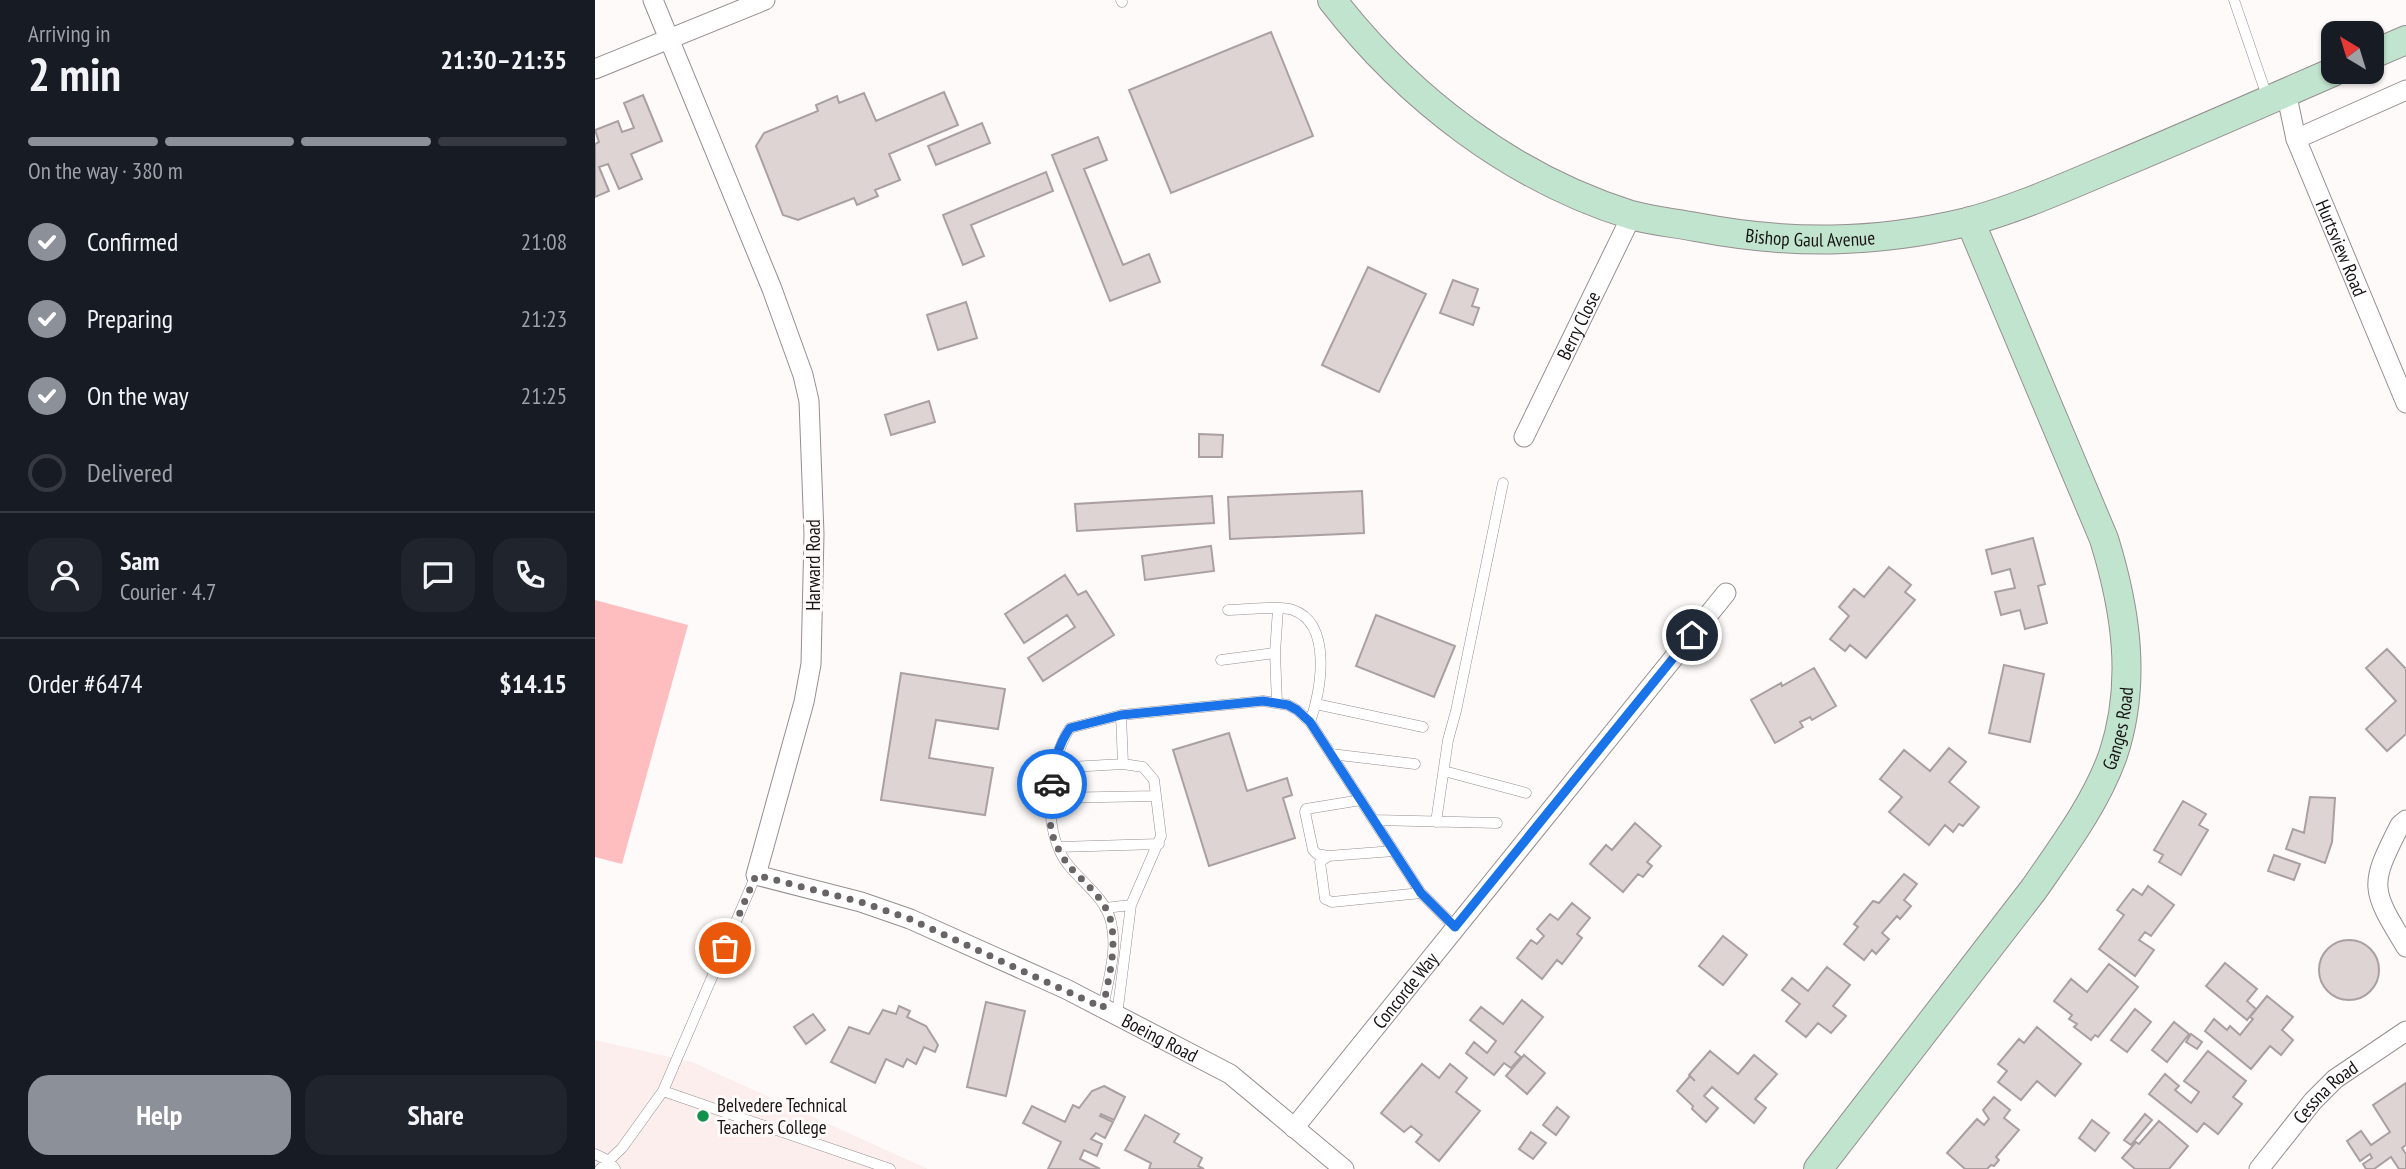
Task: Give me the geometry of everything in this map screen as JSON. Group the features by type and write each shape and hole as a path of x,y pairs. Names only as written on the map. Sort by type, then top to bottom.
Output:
{"main road":[{"name":"Bishop Gaul Avenue","path":"1332,0 1371,47 1403,79 1460,127 1541,178 1632,215 1748,237 1831,241 1919,232 1970,221 2044,196 2321,77"},
{"path":"2384,49 2406,40"},
{"name":"Ganges Road","path":"1818,1169 2034,889 2066,842 2112,757 2124,714 2128,677 2127,644 2116,577 2104,539 1970,221"}],"street":[{"name":"Harward Road","path":"653,0 772,289 803,374 809,401 814,534 811,664 804,702 756,875"},
{"path":"595,69 765,0"},
{"path":"2296,139 2406,90"},
{"name":"Hurtsview Road","path":"2278,96 2406,403"},
{"name":"Berry Close","path":"1524,437 1632,215"},
{"name":"Concorde Way","path":"1294,1128 1726,593"},
{"path":"2406,820 2400,825 2378,871 2376,889 2385,913 2406,947"},
{"name":"Boeing Road","path":"756,875 861,902 910,919 1110,1012 1230,1074 1344,1169"},
{"name":"Cessna Road","path":"2259,1169 2313,1101 2335,1079 2406,1031"}],"lane":[{"path":"2234,0 2278,96"},
{"path":"1436,821 1448,740 1503,483"},
{"path":"1276,703 1278,609"},
{"path":"1228,610 1291,609 1307,617 1315,630 1321,663 1316,704 1310,722"},
{"path":"1221,660 1275,653"},
{"path":"1110,1012 1113,956 1111,921 1091,888 1068,865 1051,830 1053,768 1062,740 1070,728 1121,715 1250,702 1276,703 1297,710 1310,722 1421,893 1455,927"},
{"path":"1316,704 1423,727"},
{"path":"1121,715 1122,764"},
{"path":"1331,754 1415,764"},
{"path":"1053,768 1122,764 1143,767 1154,780 1161,836 1131,905 1110,1012"},
{"path":"1444,772 1526,793"},
{"path":"1052,798 1155,796"},
{"path":"1360,800 1307,809 1305,812 1313,850 1328,856 1394,851"},
{"path":"1375,820 1497,823"},
{"path":"1058,848 1159,844"},
{"path":"1328,856 1320,862 1325,899 1328,901 1421,893"},
{"name":"Harward Road","path":"600,1169 612,1165 663,1091 756,875"},
{"path":"1105,908 1131,905"},
{"path":"663,1091 890,1169"},
{"path":"595,1154 612,1165"}],"shaded area":[{"path":"595,600 688,625 622,864 595,857"},
{"name":"Belvedere Technical Teachers College","path":"595,1040 692,1062 928,1169 595,1169"}],"building":[{"path":"1271,32 1313,136 1171,193 1129,90"},
{"path":"944,92 958,125 889,154 900,180 875,190 878,196 857,205 854,198 798,220 783,215 756,146 764,133 818,111 816,105 837,96 839,103 864,93 876,121"},
{"path":"643,95 662,141 631,154 642,179 619,189 608,164 599,167 609,191 595,197 595,144 599,142 595,130 618,121 622,132 634,128 624,103"},
{"path":"982,123 990,143 936,165 928,146"},
{"path":"1098,137 1107,160 1084,169 1123,265 1149,254 1160,282 1110,301 1052,155"},
{"path":"1046,172 1053,191 971,225 984,256 963,265 943,215"},
{"path":"1368,267 1426,294 1379,392 1322,365"},
{"path":"1453,280 1478,289 1472,306 1479,308 1473,325 1440,313"},
{"path":"966,302 977,338 938,350 927,315"},
{"path":"929,401 935,422 891,435 885,415"},
{"path":"1199,434 1223,435 1222,457 1199,457"},
{"path":"1362,491 1364,533 1230,539 1228,497"},
{"path":"1212,496 1214,523 1077,531 1075,504"},
{"path":"2033,538 2045,584 2038,586 2047,623 2025,629 2020,610 2001,615 1995,592 2015,588 2010,569 1992,574 1986,550"},
{"path":"1211,546 1214,571 1145,580 1142,556"},
{"path":"1889,567 1911,585 1905,592 1915,600 1866,658 1850,645 1845,651 1830,639 1849,616 1839,607 1854,589 1864,597"},
{"path":"1065,575 1078,595 1086,591 1114,635 1043,681 1028,658 1075,627 1067,615 1024,643 1005,614"},
{"path":"1376,615 1455,646 1434,697 1356,666"},
{"path":"2387,649 2406,669 2406,734 2387,751 2366,729 2396,701 2366,668"},
{"path":"2004,665 2044,674 2030,742 1989,733"},
{"path":"1814,668 1836,706 1812,720 1810,717 1800,722 1803,727 1775,743 1751,700"},
{"path":"901,673 1005,689 998,729 936,720 929,758 993,768 985,815 881,800"},
{"path":"1229,733 1247,791 1287,778 1292,795 1283,798 1295,838 1209,866 1173,750"},
{"path":"1949,748 1966,762 1949,782 1979,807 1963,826 1959,824 1953,832 1945,825 1929,845 1889,812 1902,797 1880,779 1904,750 1930,771"},
{"path":"2310,797 2335,798 2332,842 2325,863 2286,849 2293,829 2304,833"},
{"path":"2183,801 2206,814 2199,825 2208,830 2181,875 2159,862 2163,855 2154,850"},
{"path":"1635,823 1661,846 1647,862 1652,866 1643,877 1638,874 1623,892 1590,864 1606,845 1612,850"},
{"path":"2274,855 2300,864 2294,880 2268,871"},
{"path":"1904,874 1917,884 1904,900 1911,906 1900,919 1897,916 1882,933 1889,939 1876,954 1872,950 1864,960 1844,944 1858,927 1854,924 1873,901 1879,903"},
{"path":"2148,886 2174,905 2151,936 2145,932 2139,940 2154,950 2135,976 2099,949 2124,915 2117,910 2133,889 2142,895"},
{"path":"1572,903 1590,918 1577,934 1582,938 1562,964 1557,960 1542,979 1517,958 1531,940 1537,944 1544,936 1537,929 1550,914 1558,920"},
{"path":"1723,936 1747,955 1723,985 1699,966"},
{"path":"2343,940 2355,940 2371,948 2377,958 2377,982 2371,992 2355,1000 2343,1000 2327,992 2319,976 2319,964 2327,948"},
{"path":"2225,963 2257,989 2247,1001 2256,1009 2247,1020 2206,986"},
{"path":"2109,964 2138,987 2098,1037 2095,1035 2091,1040 2074,1027 2077,1024 2069,1019 2072,1015 2054,1001 2071,979 2087,992"},
{"path":"1827,967 1850,985 1833,1006 1846,1016 1831,1033 1818,1023 1806,1037 1786,1021 1800,1004 1782,990 1792,978 1808,991"},
{"path":"2267,996 2293,1017 2282,1030 2293,1040 2281,1055 2270,1046 2251,1069 2205,1031 2214,1019 2227,1030 2230,1026 2240,1035"},
{"path":"1522,1000 1543,1017 1515,1052 1521,1057 1511,1068 1504,1063 1494,1075 1466,1053 1474,1042 1487,1053 1496,1041 1470,1020 1481,1007 1503,1024"},
{"path":"986,1002 1025,1011 1006,1096 967,1087"},
{"path":"899,1006 910,1011 907,1017 926,1026 938,1045 935,1052 924,1047 916,1064 907,1059 903,1067 886,1059 875,1083 831,1062 849,1027 869,1034 883,1010 896,1014"},
{"path":"2135,1009 2151,1022 2127,1052 2111,1040"},
{"path":"813,1014 825,1030 806,1044 794,1027"},
{"path":"2174,1022 2189,1034 2167,1062 2152,1050"},
{"path":"2037,1027 2081,1064 2055,1096 2037,1081 2021,1100 1998,1082 2007,1071 1998,1064 2019,1039 2024,1043"},
{"path":"2191,1034 2202,1042 2197,1049 2186,1042"},
{"path":"1710,1051 1738,1074 1754,1055 1777,1074 1755,1099 1766,1108 1754,1123 1712,1087 1704,1096 1718,1108 1706,1122 1677,1091"},
{"path":"2208,1051 2246,1081 2233,1097 2242,1104 2218,1134 2204,1123 2197,1132 2149,1094 2165,1074 2179,1086 2175,1090 2191,1103 2199,1092 2184,1081"},
{"path":"1524,1055 1545,1073 1527,1094 1506,1076"},
{"path":"1422,1064 1439,1078 1450,1064 1467,1078 1456,1092 1480,1111 1439,1161 1416,1142 1422,1135 1411,1126 1404,1132 1381,1113"},
{"path":"2406,1083 2406,1145 2402,1148 2406,1154 2406,1169 2399,1169 2391,1157 2374,1169 2366,1169 2363,1164 2372,1158 2370,1154 2360,1161 2347,1141 2361,1131 2371,1145 2390,1132 2373,1105"},
{"path":"1104,1086 1125,1097 1114,1120 1101,1114 1100,1116 1113,1122 1105,1138 1096,1133 1091,1139 1102,1144 1097,1156 1084,1150 1080,1159 1100,1169 1048,1169 1061,1142 1023,1123 1032,1106 1065,1122 1073,1105 1079,1108 1092,1091"},
{"path":"1994,1097 2010,1110 2004,1118 2019,1130 1996,1157 1999,1160 1994,1166 1991,1165 1987,1169 1965,1169 1947,1153 1977,1119 1984,1125 1989,1119 1983,1110"},
{"path":"1557,1107 1569,1117 1556,1135 1543,1125"},
{"path":"2145,1114 2152,1120 2131,1145 2124,1140"},
{"path":"1145,1115 1179,1134 1174,1142 1202,1158 1198,1166 1204,1169 1149,1169 1151,1163 1125,1150"},
{"path":"2092,1120 2109,1133 2095,1151 2079,1138"},
{"path":"2159,1121 2188,1146 2169,1169 2135,1169 2122,1158 2136,1142 2139,1144"},
{"path":"1531,1132 1546,1143 1533,1159 1519,1149"}],"way so far":[{"path":"725,948 756,875 861,902 910,919 1103,1008 1113,956 1111,921 1091,888 1068,865 1058,848 1051,830 1052,784"}],"place":[{"name":"Belvedere Technical Teachers College","path":"703,1116"}],"route":[{"path":"1052,784 1053,768 1062,740 1070,728 1081,724 1121,715 1263,701 1288,705 1310,722 1421,893 1455,927 1692,635"}]}
